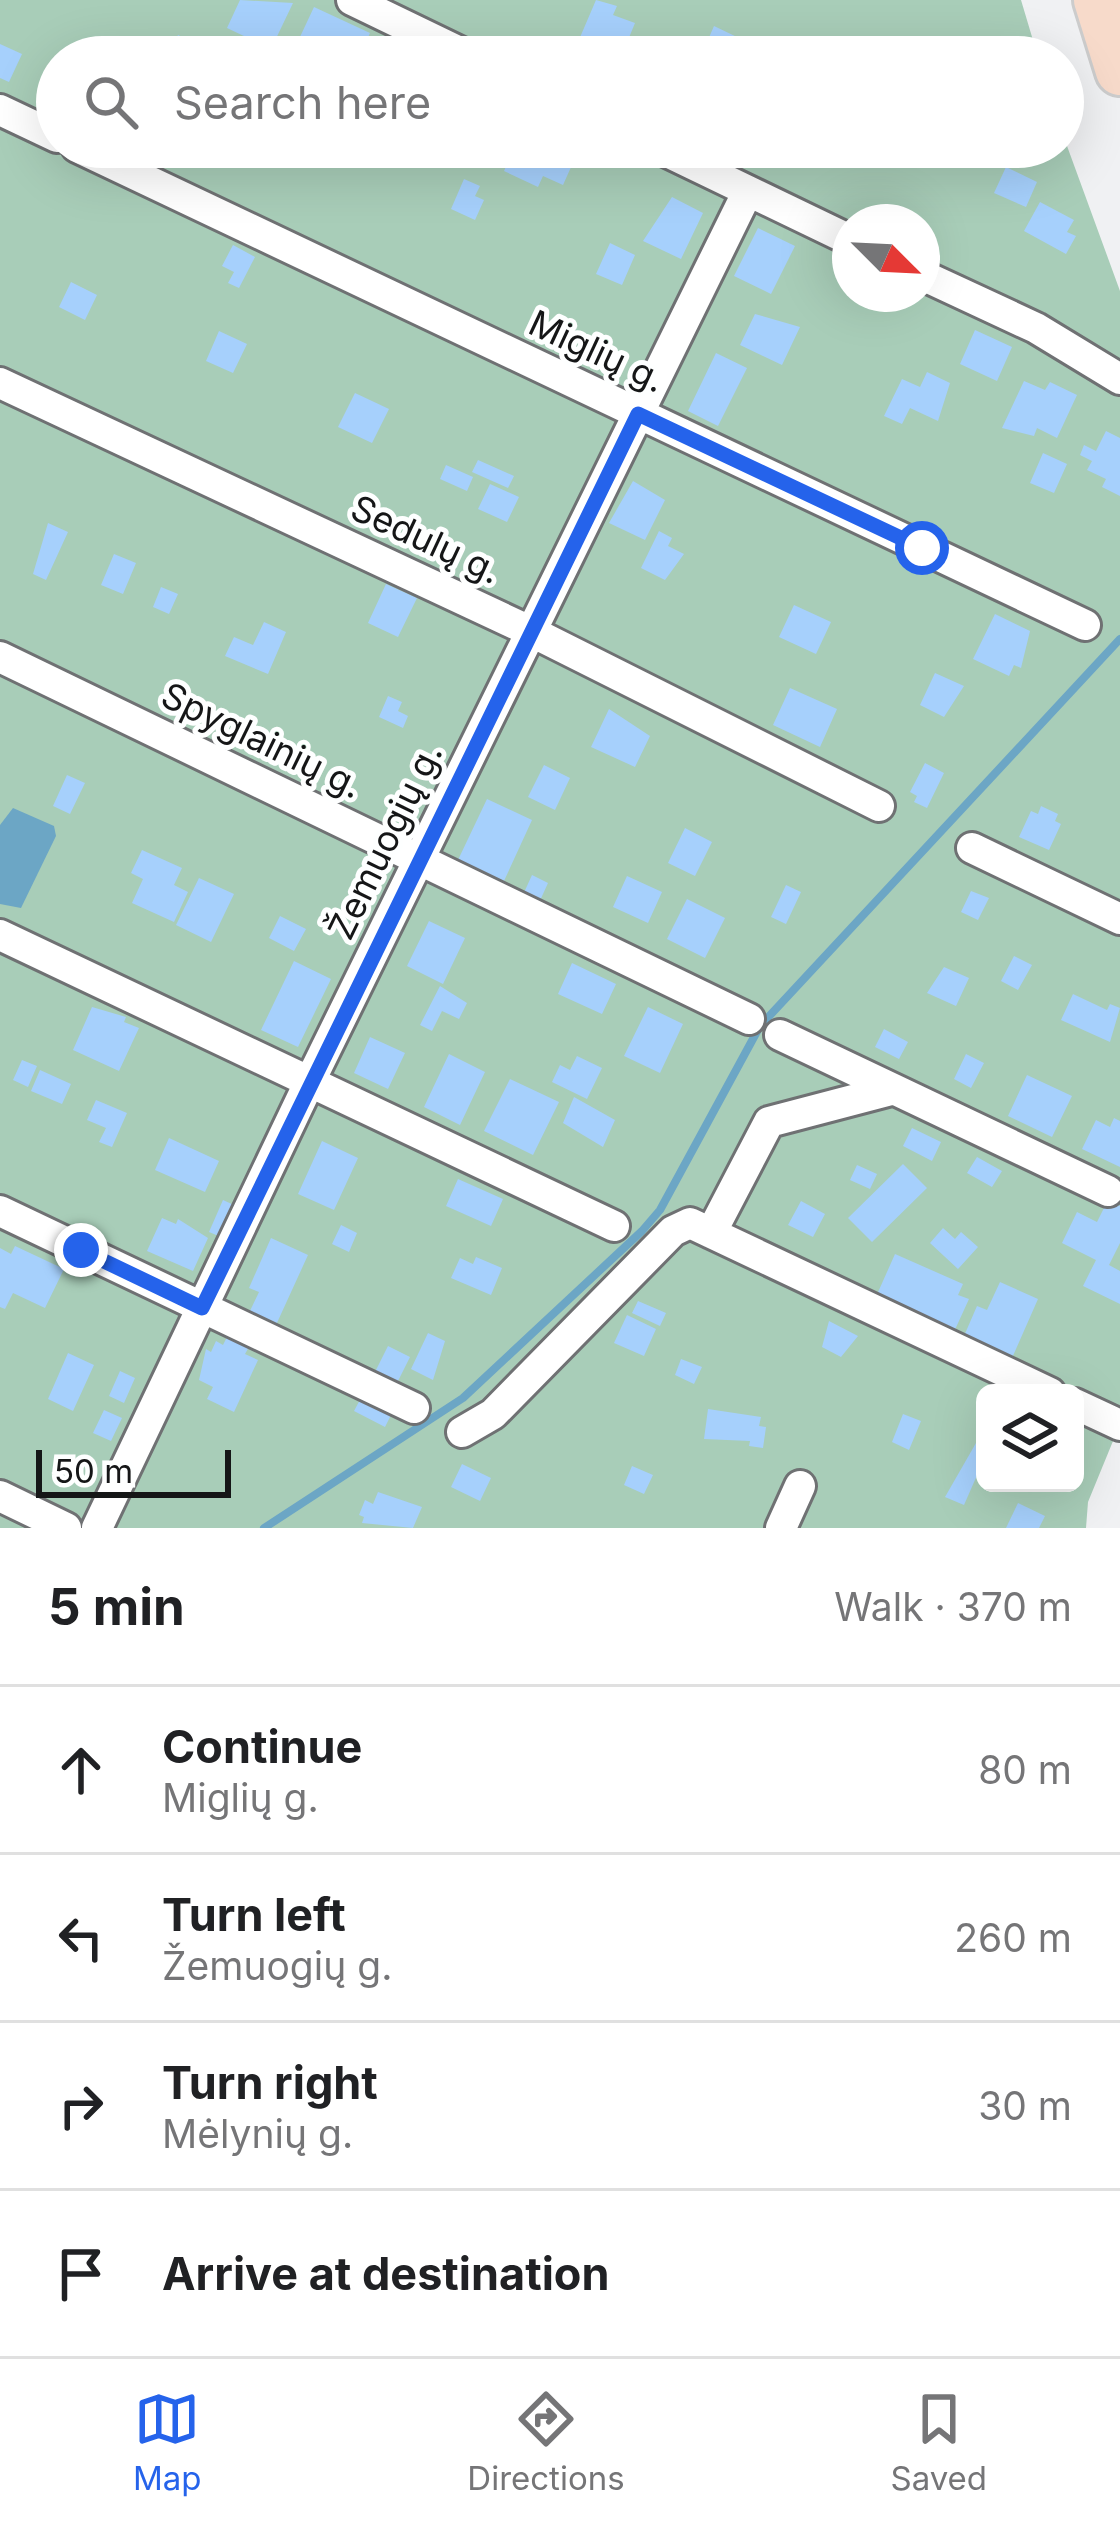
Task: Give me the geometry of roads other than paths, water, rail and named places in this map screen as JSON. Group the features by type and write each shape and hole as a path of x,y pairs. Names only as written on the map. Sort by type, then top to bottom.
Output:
{"main road":[{"path":"1098,0 1120,71"}],"street":[{"path":"352,0 427,36"},
{"path":"0,110 36,127"},
{"name":"Miglių g.","path":"121,168 1084,626"},
{"path":"700,168 832,231"},
{"name":"Žemuogių g.","path":"97,1528 309,1083 748,191"},
{"path":"940,283 1036,328 1120,379"},
{"name":"Sedulų g.","path":"0,383 530,631 879,806"},
{"name":"Spyglainių g.","path":"0,657 749,1019"},
{"path":"971,848 1120,919"},
{"path":"0,935 614,1226"},
{"path":"780,1035 1108,1191"},
{"path":"712,1233 769,1122 891,1090"},
{"path":"0,1211 414,1408"},
{"path":"462,1432 493,1414 673,1232 690,1223 1031,1384"},
{"path":"1084,1408 1120,1425"},
{"path":"781,1528 800,1486"},
{"path":"0,1496 66,1528"}],"water":[{"path":"13,808 54,826 56,836 21,908 0,904 0,825"}],"waterway":[{"path":"264,1528 463,1398 642,1231 660,1210 760,1026 1120,639"}]}
